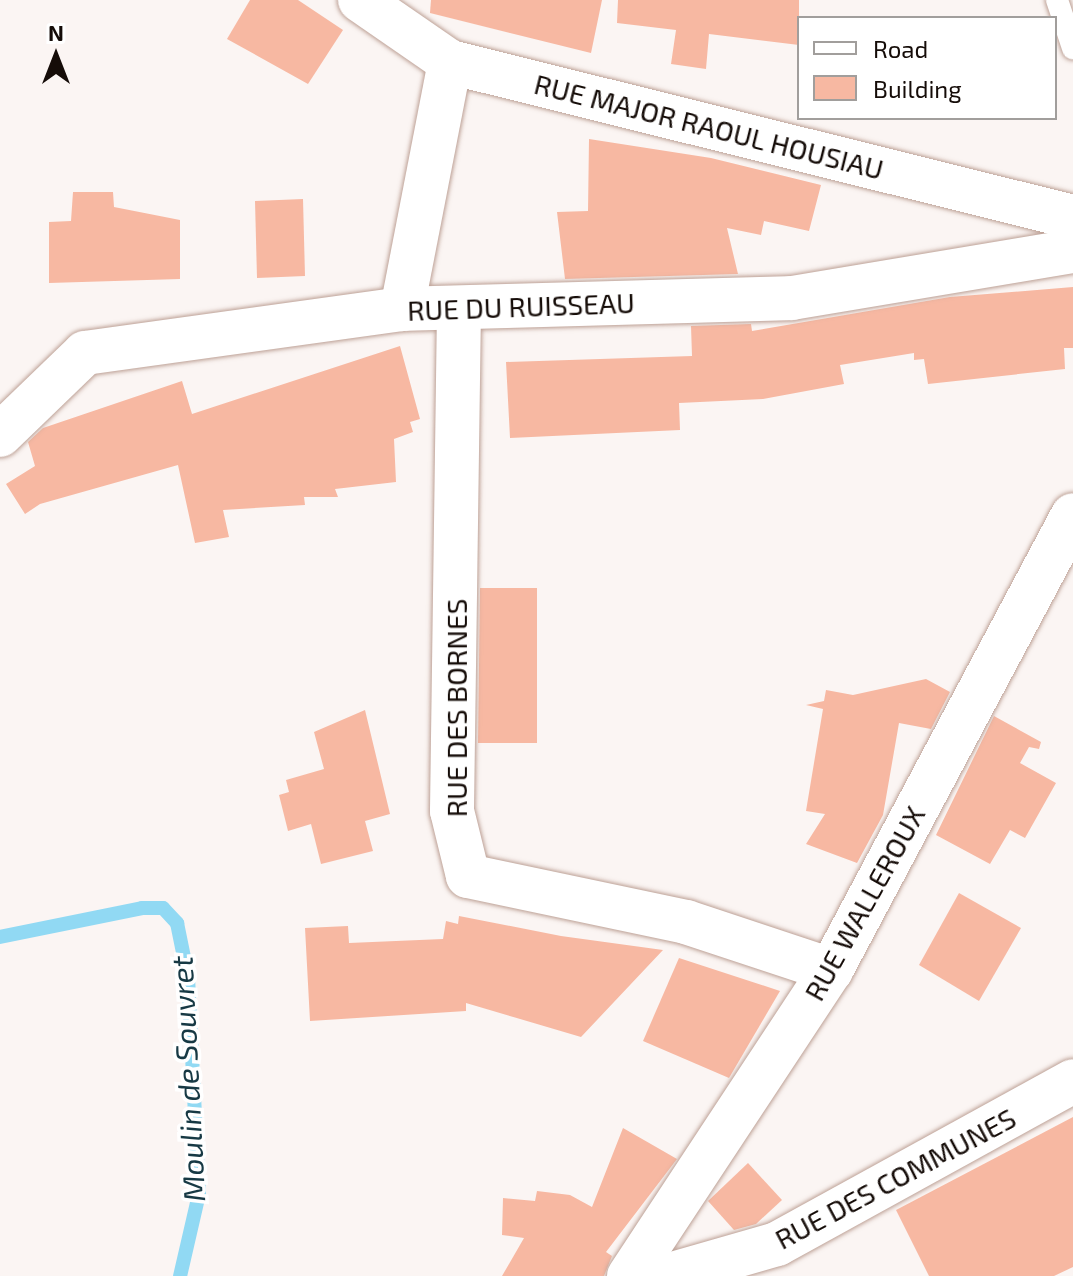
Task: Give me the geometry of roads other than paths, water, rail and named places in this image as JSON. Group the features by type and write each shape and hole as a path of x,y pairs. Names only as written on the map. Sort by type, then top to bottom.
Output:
{"street":[{"name":"RUE MAJOR RAOUL HOUSIAU","path":"360,0 450,62 1073,217"},
{"path":"402,309 450,62"},
{"name":"RUE DU RUISSEAU","path":"0,435 85,353 402,309 792,298 1073,251"},
{"name":"RUE DES BORNES","path":"459,308 452,811 468,876 686,922 831,970"},
{"name":"RUE WALLEROUX","path":"629,1276 831,970 1073,515"},
{"name":"RUE DES COMMUNES","path":"666,1276 777,1244 1073,1081"}],"lane":[{"path":"1057,0 1073,48"}],"waterway":[{"name":"Moulin de Souvret","path":"0,937 142,908 163,908 177,923 188,977 199,1194 180,1276"}]}
